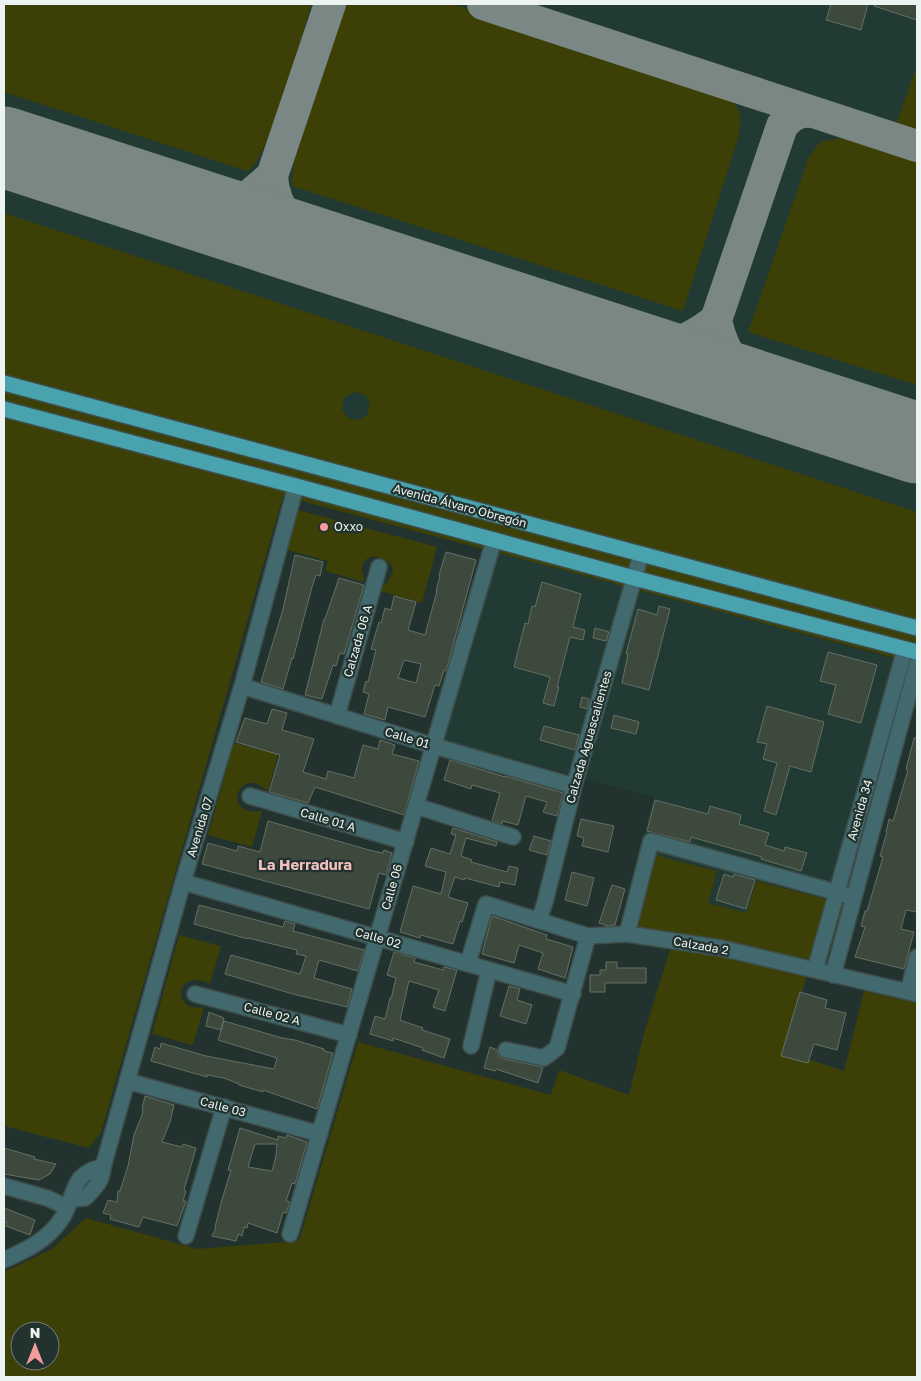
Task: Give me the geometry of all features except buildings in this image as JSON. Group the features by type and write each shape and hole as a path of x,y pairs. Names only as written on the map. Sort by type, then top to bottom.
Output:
{"main road":[{"name":"Avenida Álvaro Obregón","path":"4,383 917,628"},
{"name":"Avenida Álvaro Obregón","path":"4,409 634,578 911,650"}],"street":[{"name":"Avenida 07","path":"70,1203 78,1180 86,1173 103,1167 183,882 242,686 296,486"},
{"name":"Calle 06","path":"290,1234 494,540"},
{"name":"Calzada Aguascalientes","path":"539,920 574,786 641,555"},
{"name":"Calzada 06 A","path":"337,716 379,567"},
{"name":"Avenida 34","path":"816,970 878,745 911,650"},
{"name":"Avenida 34","path":"833,975 917,664"},
{"name":"Calle 01","path":"242,686 434,746 574,786"},
{"path":"878,745 894,750"},
{"name":"Calle 01 A","path":"250,796 406,842"},
{"path":"416,806 513,837"},
{"path":"627,934 651,841 854,897"},
{"name":"Calle 02","path":"183,882 572,994"},
{"name":"Calzada 2","path":"468,963 486,904 588,936 627,934 721,948 913,993"},
{"path":"506,1050 544,1058 557,1048 588,936"},
{"path":"913,993 917,957"},
{"path":"471,1046 489,970"},
{"name":"Calle 02 A","path":"195,994 349,1035"},
{"name":"Calle 03","path":"127,1081 320,1134"},
{"path":"186,1236 224,1107"},
{"path":"4,1186 70,1203 61,1220 47,1236 29,1248 4,1260"}],"shaded area":[{"path":"4,4 917,4 917,616 4,370"},
{"path":"498,552 895,659 826,899 757,881 748,914 708,903 717,871 639,851 654,797 443,740"}],"green space":[{"path":"4,4 311,4 275,122 255,163 247,171 4,92"},
{"path":"342,4 452,4 726,95 740,114 740,130 683,311 292,186 303,117"},
{"path":"917,65 917,132 896,125"},
{"path":"845,137 917,160 917,385 748,332 809,157 820,142"},
{"path":"4,213 917,512 917,664 283,496 101,1132 89,1148 4,1126 4,841 6,835 4,835","holes":["354,392 365,395 370,404 367,415 359,420 348,418 342,409 344,398"]},
{"path":"298,510 437,547 422,603 380,591 384,584 388,582 393,571 388,561 379,557 371,557 364,562 362,568 364,582 325,571 328,561 287,550"},
{"path":"234,743 278,754 268,791 257,784 248,783 238,793 241,807 249,811 262,811 252,847 208,835"},
{"path":"639,851 717,871 708,903 747,913 756,881 826,899 787,1052 844,1071 864,991 917,1003 917,1377 4,1377 4,1272 52,1249 86,1218 197,1249 299,1241 358,1042 551,1095 559,1070 629,1095 645,1030 674,937 621,930"},
{"path":"179,935 221,946 210,984 194,980 187,982 181,989 182,999 187,1005 194,1008 204,1007 193,1045 152,1034"}],"taxiway":[{"path":"184,206 206,209 234,204 244,200 272,176 330,4"},
{"path":"483,4 917,146"},
{"path":"622,347 649,349 672,345 694,335 716,320 782,126 795,115 803,112 812,112"},
{"path":"272,176 277,201 290,222 307,239 328,252"},
{"path":"716,320 719,333 736,365 752,383 773,397"}],"runway":[{"path":"4,147 917,443"}],"place":[{"name":"Oxxo","path":"324,527"}],"district":[{"name":"La Herradura","path":"305,865"}]}
